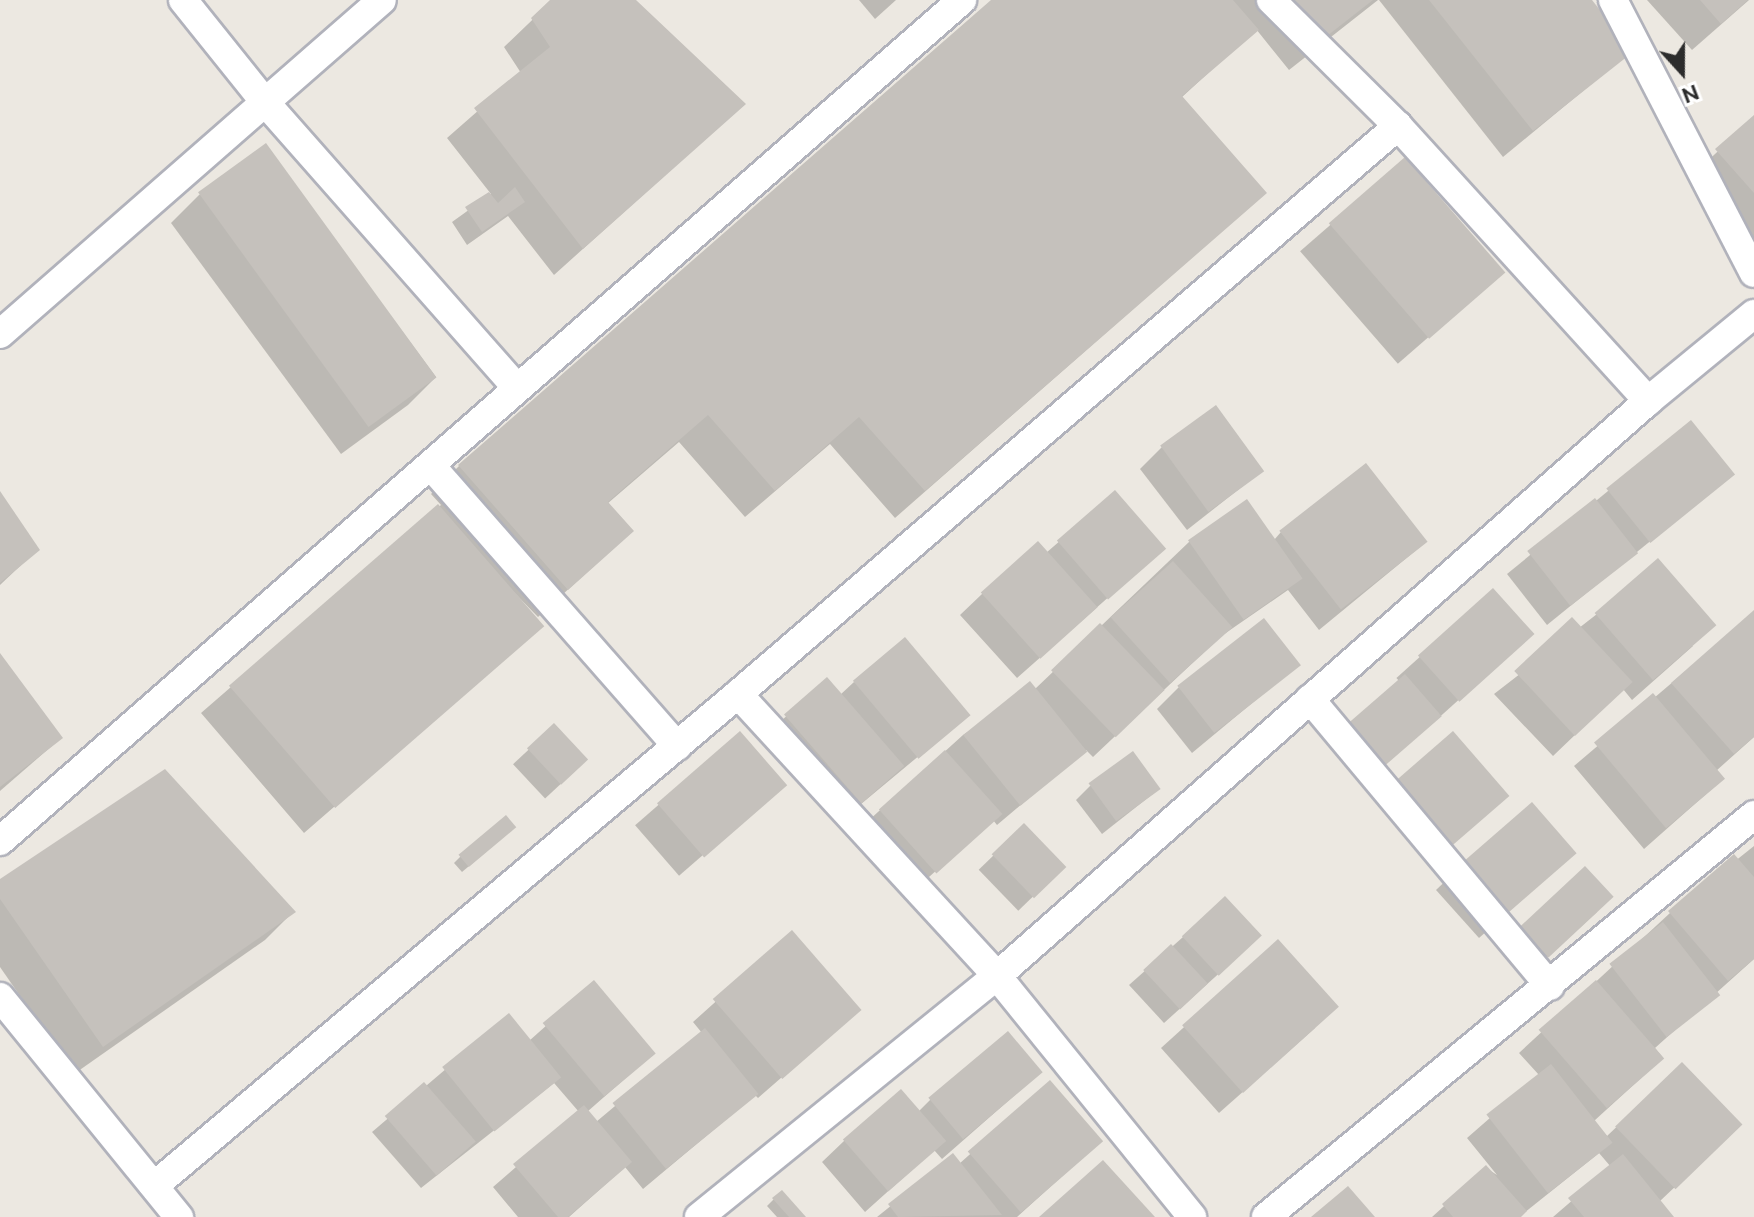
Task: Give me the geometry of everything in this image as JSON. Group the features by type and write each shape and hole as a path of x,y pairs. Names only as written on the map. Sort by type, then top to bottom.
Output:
{"street":[{"path":"183,0 264,101 515,386"},
{"path":"0,334 382,0"},
{"path":"0,841 431,466 515,386 962,0"},
{"path":"1271,0 1398,126 1648,401"},
{"path":"1613,0 1754,273"},
{"path":"154,1186 677,746 1398,126"},
{"path":"699,1217 997,976 1648,401 1754,314"},
{"path":"431,466 677,746"},
{"path":"738,694 997,976 1192,1217"},
{"path":"1310,699 1550,986"},
{"path":"1266,1217 1754,815"},
{"path":"0,997 179,1217"}],"building":[{"path":"550,0 636,0 746,104 583,249 474,108 550,47 531,18"},
{"path":"991,0 1233,0 1259,30 1182,96 1267,193 925,491 859,417 775,491 708,415 608,502 634,531 568,590 458,465"},
{"path":"1284,0 1373,0 1318,43"},
{"path":"1429,0 1592,0 1633,52 1533,131"},
{"path":"1700,0 1748,0 1721,24"},
{"path":"1754,115 1754,193 1715,149"},
{"path":"266,143 436,378 369,427 198,192"},
{"path":"1405,157 1505,272 1429,339 1329,223"},
{"path":"515,187 525,202 482,232 465,207 489,192 498,203"},
{"path":"1216,405 1264,471 1208,512 1160,446"},
{"path":"1691,420 1735,474 1650,543 1606,489"},
{"path":"1366,463 1428,542 1341,610 1279,531"},
{"path":"1115,490 1166,549 1108,599 1057,541"},
{"path":"0,491 40,550 0,583"},
{"path":"1595,498 1638,553 1570,606 1527,551"},
{"path":"1247,499 1303,578 1244,620 1188,540"},
{"path":"438,504 544,626 335,808 229,686"},
{"path":"1038,541 1098,607 1040,659 981,593"},
{"path":"1658,558 1716,625 1653,680 1595,613"},
{"path":"1173,561 1233,627 1170,683 1111,617"},
{"path":"1493,588 1534,634 1459,702 1418,656"},
{"path":"1754,610 1754,737 1734,754 1671,683"},
{"path":"1572,617 1633,682 1575,736 1514,671"},
{"path":"1264,618 1301,665 1214,733 1177,686"},
{"path":"1100,623 1165,690 1116,737 1051,670"},
{"path":"905,637 971,715 918,759 853,681"},
{"path":"0,653 63,738 0,787"},
{"path":"1405,674 1442,716 1382,768 1345,726"},
{"path":"827,677 904,766 861,803 784,714"},
{"path":"1030,681 1087,752 1020,806 963,735"},
{"path":"1653,693 1725,779 1666,828 1594,742"},
{"path":"554,723 588,760 561,785 527,748"},
{"path":"740,731 787,785 704,858 657,803"},
{"path":"1453,731 1509,796 1453,845 1396,780"},
{"path":"945,750 1003,814 936,873 879,810"},
{"path":"1133,751 1161,789 1116,821 1089,783"},
{"path":"165,769 296,912 103,1047 0,899 0,879"},
{"path":"1532,802 1577,853 1502,918 1457,867"},
{"path":"506,815 516,827 469,867 459,855"},
{"path":"1024,823 1066,867 1034,898 992,854"},
{"path":"1734,854 1754,877 1754,959 1728,981 1668,911"},
{"path":"1585,866 1614,897 1549,957 1520,927"},
{"path":"1225,896 1262,935 1219,976 1182,936"},
{"path":"1663,922 1720,995 1667,1037 1609,964"},
{"path":"792,930 862,1010 782,1079 713,999"},
{"path":"1278,939 1339,1007 1243,1093 1182,1025"},
{"path":"1171,944 1208,983 1180,1009 1143,970"},
{"path":"594,980 656,1054 604,1097 543,1023"},
{"path":"1596,980 1664,1058 1607,1108 1539,1030"},
{"path":"509,1013 561,1078 494,1132 442,1067"},
{"path":"705,1028 758,1094 666,1169 613,1103"},
{"path":"1008,1031 1043,1072 963,1139 928,1098"},
{"path":"1682,1062 1742,1125 1676,1189 1615,1127"},
{"path":"1551,1064 1613,1143 1548,1193 1486,1114"},
{"path":"1050,1080 1103,1141 1021,1213 968,1152"},
{"path":"424,1082 476,1142 437,1176 385,1116"},
{"path":"901,1089 946,1141 888,1192 843,1140"},
{"path":"584,1105 632,1162 568,1217 558,1217 513,1164"},
{"path":"953,1153 1002,1215 898,1217 888,1204"},
{"path":"1623,1154 1674,1217 1584,1217 1568,1198"},
{"path":"1103,1160 1155,1217 1039,1217"},
{"path":"1486,1165 1527,1211 1521,1217 1453,1217 1442,1204"},
{"path":"1348,1186 1375,1217 1311,1217"},
{"path":"782,1190 806,1217 789,1217 772,1198"}]}
